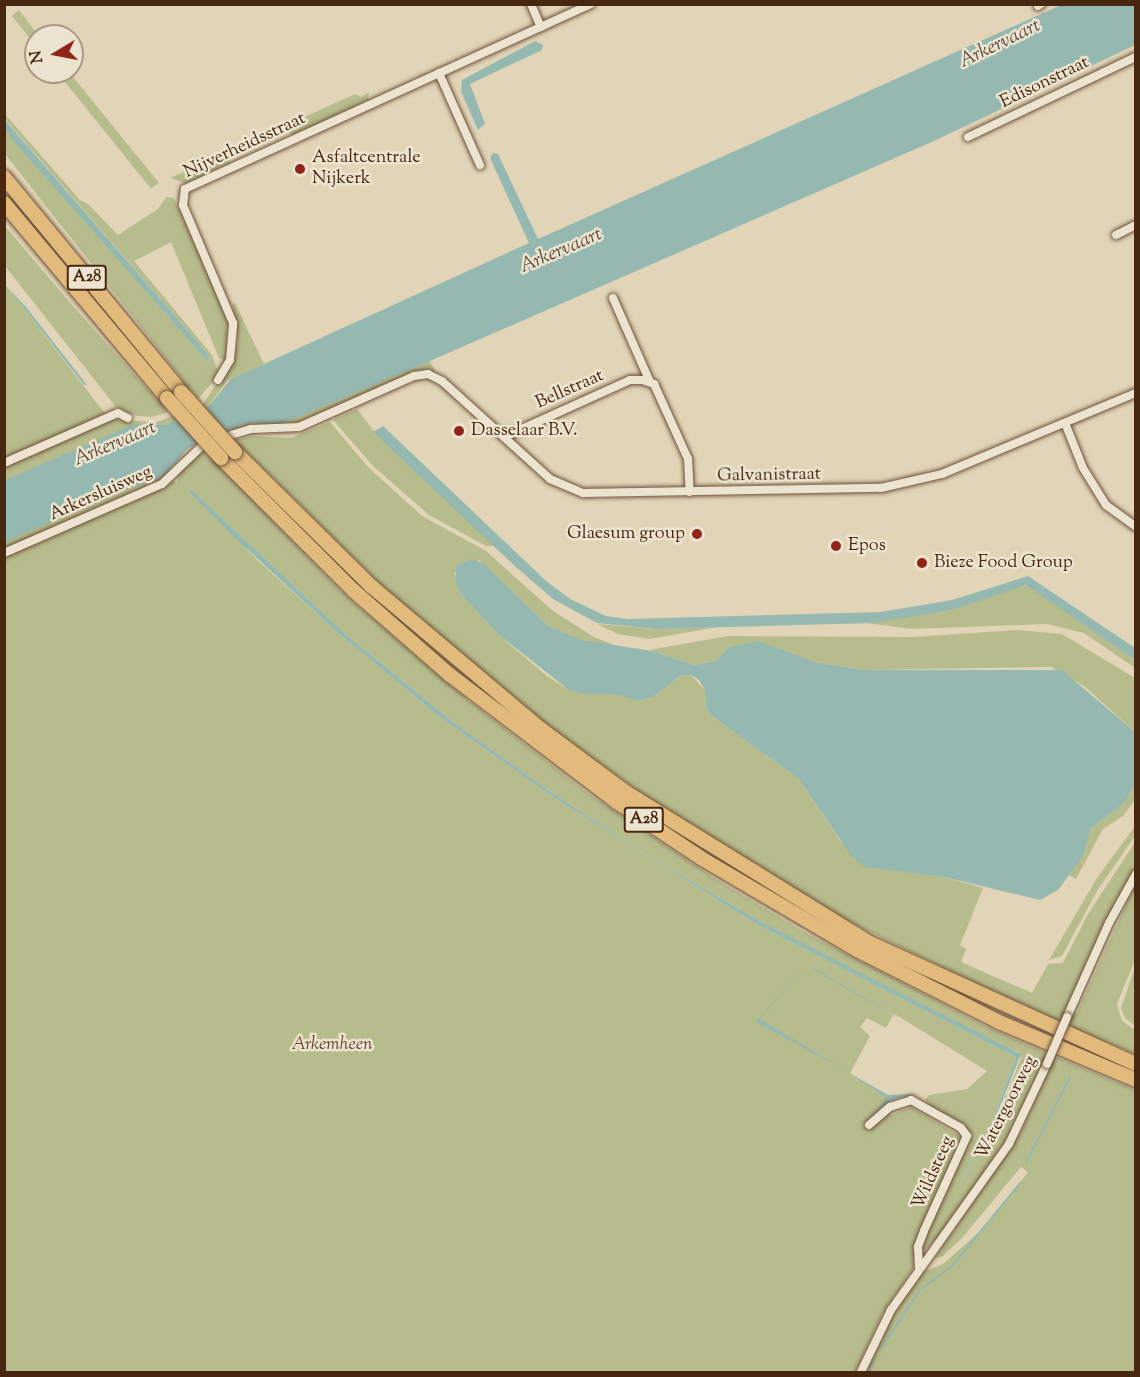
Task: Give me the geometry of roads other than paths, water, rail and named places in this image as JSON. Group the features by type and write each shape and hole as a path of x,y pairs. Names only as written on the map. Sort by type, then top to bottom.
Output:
{"highway":[{"name":"A28","path":"4,177 181,392 235,452 379,593 541,729 627,793 868,942 1136,1064"},
{"name":"A28","path":"4,203 167,398 221,458 338,576 450,675 617,802 700,858 856,950 999,1022 1136,1080"}],"street":[{"path":"531,4 541,27"},
{"name":"Nijverheidsstraat","path":"218,380 231,360 233,323 183,206 183,192 591,4"},
{"name":"Edisonstraat","path":"968,137 1136,57"},
{"path":"439,73 480,165"},
{"path":"1116,235 1136,225"},
{"path":"614,298 650,382 688,459 690,492"},
{"name":"Galvanistraat","path":"231,435 251,429 299,427 414,376 428,374 442,381 550,479 583,493 909,485 1136,393"},
{"name":"Bellstraat","path":"504,437 630,380 650,382"},
{"path":"4,463 118,413 128,418"},
{"path":"1065,423 1083,468 1106,505 1136,527"},
{"name":"Arkersluisweg","path":"4,553 162,484 200,448"},
{"name":"Watergoorweg","path":"861,1372 886,1320 919,1267 996,1166 1047,1064 1109,922 1136,874"},
{"name":"Wildsteeg","path":"869,1125 890,1107 911,1100 962,1128 967,1136 918,1247 919,1267"}],"water":[{"name":"Arkervaart","path":"1061,5 1135,5 1135,45 934,141 430,361 279,425 248,423 196,444 187,449 163,478 130,488 5,542 5,480 135,424 164,425 207,408 231,379 529,243 490,158 493,153 498,154 538,239"},
{"path":"535,41 543,45 542,50 470,84 485,124 478,130 461,92 462,80"},
{"path":"4,119 208,354 209,363 16,144 5,129"},
{"path":"8,288 26,307 87,385 84,385"},
{"path":"383,426 545,580 570,599 606,616 628,619 881,612 952,600 1028,576 1135,648 1135,660 1026,585 952,610 873,623 656,629 597,623 553,599 517,568 373,432"},
{"path":"192,490 344,633 453,722 548,790 645,854 759,921 1021,1054 992,1127 957,1189 993,1120 1016,1057 758,925 550,795 440,717 337,632 235,538 189,492"},
{"path":"471,559 483,563 548,626 582,640 652,651 694,665 716,661 728,648 758,641 814,662 864,670 1062,670 1135,732 1135,786 1122,805 1091,828 1083,856 1058,890 1040,900 944,877 865,867 851,856 799,779 713,717 706,708 705,690 699,680 691,675 680,676 653,697 637,701 615,694 584,694 569,690 499,635 461,594 456,581 456,566"},
{"path":"806,965 760,1019 843,1069 756,1022"},
{"path":"813,968 898,1017 897,1017"},
{"path":"849,1073 888,1095 918,1094 890,1100 869,1119 886,1098"}],"waterway":[{"path":"1026,1162 1070,1078"},
{"path":"882,1347 920,1290 953,1265 1020,1183"},
{"path":"868,1372 874,1360"}],"place":[{"name":"Asfaltcentrale Nijkerk","path":"300,169"},
{"name":"Dasselaar B.V.","path":"459,431"},
{"name":"Glaesum group","path":"697,534"},
{"name":"Epos","path":"836,546"},
{"name":"Bieze Food Group","path":"922,563"}],"park label":[{"name":"Arkemheen","path":"332,1045"}]}
